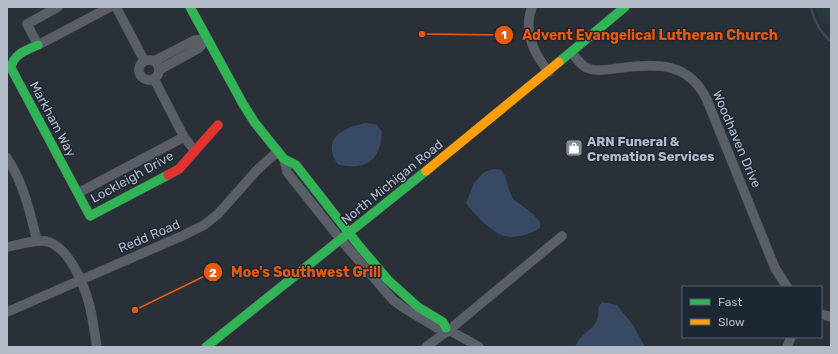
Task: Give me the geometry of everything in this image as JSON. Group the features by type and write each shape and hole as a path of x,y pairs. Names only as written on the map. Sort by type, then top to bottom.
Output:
{"street":[{"path":"58,7 27,24 38,45 110,7"},
{"path":"116,7 144,60"},
{"path":"190,7 255,123 284,159 296,166 388,280 418,306 443,322 447,329"},
{"path":"532,7 529,15 530,41 538,58 549,72"},
{"name":"North Michigan Road","path":"206,347 549,72 625,7"},
{"path":"154,61 195,40 207,39"},
{"path":"159,70 199,48 207,39"},
{"name":"Markham Way","path":"38,45 14,59 10,64 11,68 90,216"},
{"name":"Woodhaven Drive","path":"572,53 582,65 591,70 653,65 664,66 682,72 698,85 708,100 775,268 786,286"},
{"path":"149,59 154,61 158,65 158,75 154,79 144,79 140,74 139,68 142,62 149,59"},
{"path":"154,79 184,137 195,151"},
{"name":"Lockleigh Drive","path":"90,216 179,169 218,125"},
{"name":"Lockleigh Drive","path":"78,193 184,137"},
{"name":"Redd Road","path":"7,312 204,225 222,209 257,170 278,151"},
{"path":"7,158 24,191 38,241"},
{"path":"284,159 287,172 340,240 382,288 399,304 437,328 447,329 479,347"},
{"path":"426,347 562,236"},
{"path":"7,247 38,241 49,242 68,257 88,298 97,347"}],"green space":[{"path":"815,7 831,7 831,25 822,23"}],"water":[{"path":"365,123 376,124 382,132 381,142 375,157 364,164 357,166 339,165 334,159 332,151 334,139 342,131"},
{"path":"494,169 501,170 505,176 513,199 533,214 540,222 540,228 523,235 513,237 504,236 494,231 469,207 466,203 474,183 484,172"},
{"path":"602,302 617,305 633,325 645,347 575,347 579,339 595,324 598,318 599,307"}],"waterway":[{"path":"811,7 818,26 831,41"}],"traffic: fast":[{"path":"190,7 255,123 284,159 296,165 360,247 388,280 418,307 443,322 446,328"},
{"path":"559,62 625,7"},
{"path":"38,45 18,56 12,63 11,68 90,216 168,175"},
{"path":"206,347 426,171"}],"traffic: slow":[{"path":"426,171 559,62"}],"traffic: jam":[{"path":"168,175 179,169 218,125"}],"place":[{"name":"Advent Evangelical Lutheran Church","path":"422,34"},
{"name":"ARN Funeral & Cremation Services","path":"574,148"},
{"name":"Moe's Southwest Grill","path":"135,310"}]}
